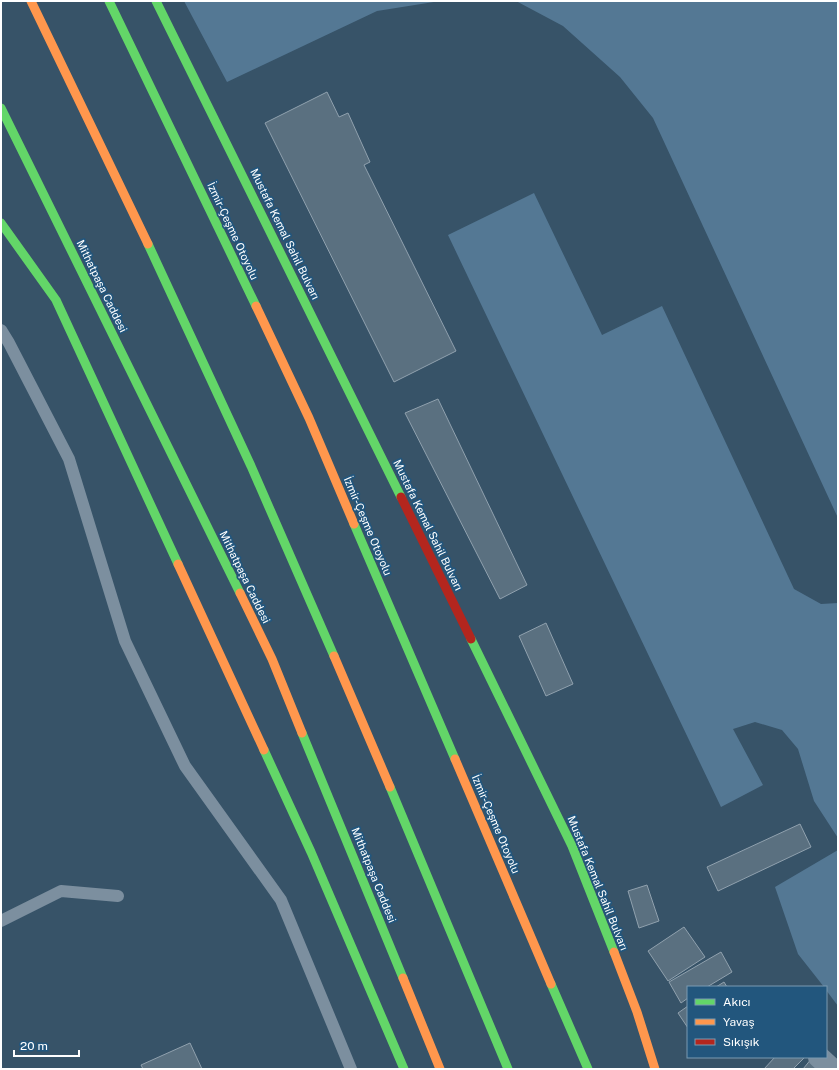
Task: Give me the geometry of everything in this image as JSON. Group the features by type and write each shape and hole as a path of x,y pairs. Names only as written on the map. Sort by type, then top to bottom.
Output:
{"main road":[{"path":"31,1 138,221 280,532 399,806 508,1069"},
{"name":"İzmir-Çeşme Otoyolu","path":"109,1 180,146 309,418 588,1069"},
{"name":"Mustafa Kemal Sahil Bulvarı","path":"156,1 572,846 647,1041 655,1069"},
{"name":"Mithatpaşa Caddesi","path":"1,108 272,659 440,1069"},
{"path":"1,223 56,300 311,852 404,1069"}],"street":[{"path":"820,1058 832,1069"}],"lane":[{"path":"1,330 10,343 69,459 125,641 185,766 281,900 351,1069"},
{"path":"1,921 61,891 118,896"}],"water":[{"path":"184,1 440,1 377,11 227,82"},
{"path":"516,1 838,1 838,518 653,118 620,77 563,26"},
{"path":"534,193 602,335 662,306 794,589 821,604 838,603 838,838 814,801 798,749 782,730 755,722 733,729 763,785 721,807 448,235"},
{"path":"838,850 838,1006 827,991 827,986 823,986 798,954 775,887"}],"building":[{"path":"327,92 339,117 348,113 370,162 364,165 456,351 394,382 265,123"},
{"path":"438,399 527,585 500,599 405,413"},
{"path":"546,623 573,684 546,696 519,636"},
{"path":"800,824 811,847 718,891 707,867"},
{"path":"647,885 659,921 639,928 628,891"},
{"path":"684,927 705,957 668,981 648,951"},
{"path":"721,952 732,972 709,986 687,986 687,999 681,1003 669,982"},
{"path":"724,982 726,986 718,986"},
{"path":"687,1007 687,1026 678,1013"},
{"path":"190,1043 202,1069 143,1069 141,1065"},
{"path":"774,1058 804,1058 793,1069 764,1069"},
{"path":"812,1058 826,1069 803,1069"}],"traffic: fast":[{"path":"109,1 256,306"},
{"path":"156,1 401,497"},
{"path":"1,108 240,593"},
{"path":"1,223 56,300 178,564"},
{"path":"148,244 251,466 334,656"},
{"path":"354,524 455,759"},
{"path":"471,639 572,846 614,952"},
{"path":"302,733 403,978"},
{"path":"264,750 311,852 404,1069"},
{"path":"390,787 508,1069"},
{"path":"551,984 588,1069"}],"traffic: slow":[{"path":"31,1 148,244"},
{"path":"256,306 309,418 354,524"},
{"path":"178,564 264,750"},
{"path":"240,593 272,659 302,733"},
{"path":"334,656 390,787"},
{"path":"455,759 551,984"},
{"path":"614,952 637,1012 655,1069"},
{"path":"403,978 440,1069"}],"traffic: jam":[{"path":"401,497 471,639"}]}
